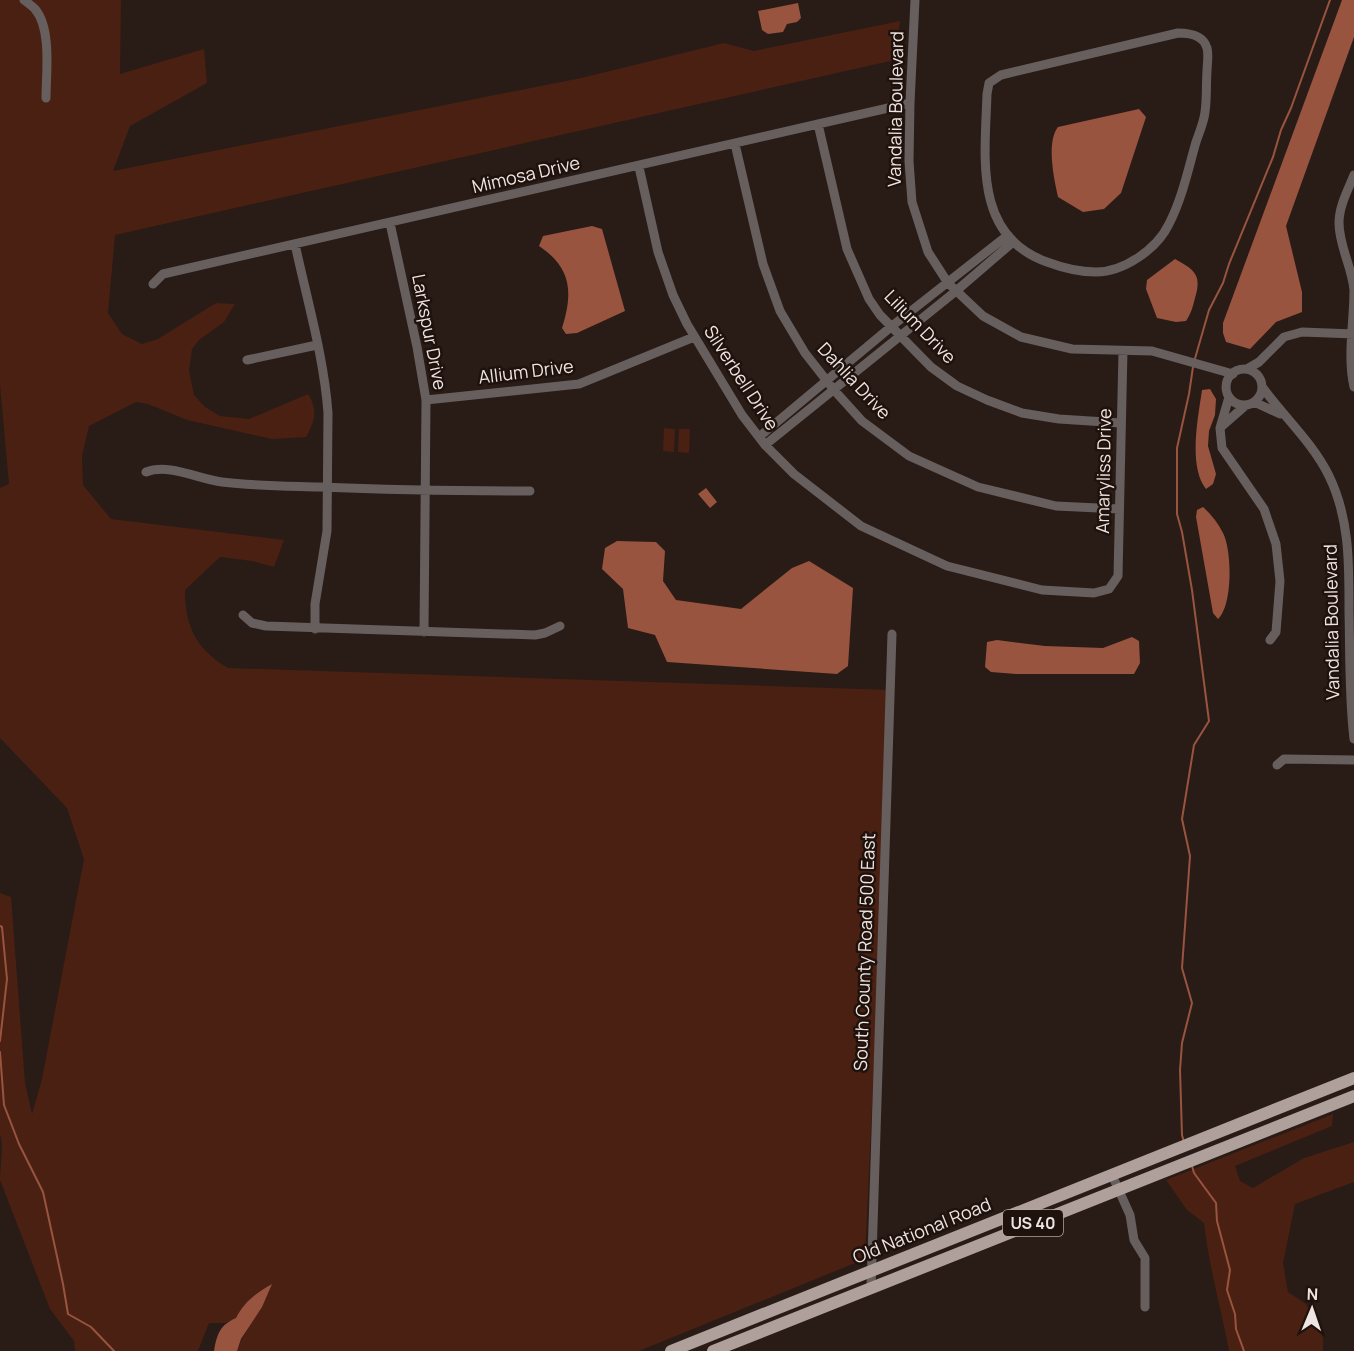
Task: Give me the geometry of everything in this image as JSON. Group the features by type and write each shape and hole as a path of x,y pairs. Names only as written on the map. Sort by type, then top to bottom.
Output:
{"main road":[{"name":"Old National Road","path":"671,1351 1354,1078"},
{"name":"Old National Road","path":"713,1351 1354,1096"}],"street":[{"path":"24,0 35,10 43,29 46,43 46,98"},
{"name":"Vandalia Boulevard","path":"915,0 909,161 912,202 928,252 948,283 983,316 1021,337 1072,349 1152,351 1233,374"},
{"path":"1178,33 1195,34 1207,49 1208,56 1205,114 1181,195 1168,226 1151,248 1125,265 1098,272 1066,269 1041,260 1011,239 995,216 986,183 987,87 993,79 1066,58 1178,33"},
{"name":"Mimosa Drive","path":"153,284 163,274 910,103"},
{"name":"Lilium Drive","path":"818,124 847,249 869,299 880,315 931,367 957,386 1022,413 1059,420 1121,423"},
{"name":"Dahlia Drive","path":"735,144 763,264 771,288 792,333 805,353 862,421 909,456 978,487 1056,506 1119,509"},
{"name":"Silverbell Drive","path":"639,166 657,252 673,295 694,337 742,415 765,445 794,474 861,526 947,566 1042,590 1094,593 1109,589"},
{"path":"1354,175 1341,209 1339,223 1354,288 1352,368 1354,387"},
{"name":"Larkspur Drive","path":"390,223 426,400 424,632"},
{"path":"759,437 892,326 1011,239"},
{"path":"765,445 956,291 1011,239"},
{"path":"295,244 327,396 327,531 315,604 315,629"},
{"path":"1270,640 1276,632 1280,581 1276,544 1254,491 1222,448 1220,428 1228,393 1227,384 1233,374 1259,362 1284,337 1302,332 1353,334"},
{"name":"Allium Drive","path":"426,400 579,384 694,337"},
{"path":"248,360 317,345"},
{"name":"Amaryliss Drive","path":"1109,589 1118,576 1123,351"},
{"path":"1259,377 1268,352"},
{"path":"1212,368 1237,403 1250,404"},
{"path":"1220,428 1261,394 1263,388 1259,377 1247,369"},
{"name":"Vandalia Boulevard","path":"1263,388 1282,415 1312,448 1329,476 1345,524 1350,575 1350,704 1354,740"},
{"name":"Vandalia Boulevard","path":"1250,404 1282,415"},
{"path":"146,472 166,469 230,483 327,488 530,492"},
{"path":"243,615 252,623 266,626 315,629 536,635 560,626"},
{"name":"South County Road 500 East","path":"872,1288 892,634"},
{"path":"1277,765 1284,759 1354,760"},
{"path":"1112,1175 1130,1215 1134,1240 1144,1258 1145,1307"}],"shaded area":[{"path":"0,0 121,0 120,74 204,49 207,83 130,126 113,171 581,78 724,43 754,51 900,21 895,60 115,235 108,313 122,334 142,344 158,339 216,303 235,304 224,322 199,340 192,349 189,371 194,395 205,407 220,416 249,419 308,394 313,405 314,416 306,437 272,439 187,420 148,404 136,402 89,426 82,456 83,485 111,519 284,540 274,567 252,561 220,557 185,590 187,615 194,635 208,653 228,668 891,690 865,1259 639,1351 237,1351 271,1284 255,1295 236,1318 225,1323 209,1323 198,1351 75,1351 74,1341 50,1309 0,1180 2,1150 0,1135 0,893 11,897 25,1083 32,1114 42,1079 84,859 67,808 0,738 0,488 9,484 0,385"},
{"path":"1342,0 1354,0 1354,37 1286,226 1302,292 1302,312 1276,322 1250,349 1226,342 1223,323"},
{"path":"798,3 801,18 797,22 787,24 783,32 768,34 762,30 758,11"},
{"path":"1139,109 1146,117 1121,193 1104,209 1083,212 1058,197 1053,171 1052,142 1058,127"},
{"path":"592,226 602,229 625,311 577,333 566,334 562,328 568,304 564,272 550,254 539,246 543,236"},
{"path":"1175,259 1192,270 1198,284 1191,313 1186,321 1176,322 1157,318 1146,289 1147,280"},
{"path":"1210,389 1216,399 1208,446 1216,474 1213,484 1206,489 1197,468 1196,441 1202,390"},
{"path":"664,428 675,429 674,452 663,451"},
{"path":"679,429 690,429 689,453 678,452"},
{"path":"706,488 717,502 710,508 698,494"},
{"path":"1203,507 1221,529 1228,552 1229,590 1223,612 1218,619 1213,613 1196,517 1197,510"},
{"path":"617,541 656,542 665,551 663,581 676,600 741,609 792,568 809,561 853,588 848,666 837,674 667,662 655,635 628,628 623,589 602,569 605,548"},
{"path":"1132,637 1139,641 1140,663 1134,674 1016,674 991,672 985,667 987,642 997,640 1045,646 1103,648"},
{"path":"1333,1114 1332,1126 1235,1166 1240,1181 1253,1188 1304,1158 1354,1142 1354,1182 1295,1204 1283,1263 1288,1292 1306,1304 1323,1337 1323,1351 1229,1351 1204,1223 1187,1210 1166,1180"},
{"path":"272,1284 262,1307 241,1339 237,1351 214,1351 218,1335 223,1327 236,1318 251,1298"}],"waterway":[{"path":"1194,362 1209,310 1223,283 1273,157 1330,0"},
{"path":"1184,1142 1180,1070 1182,1043 1192,1003 1182,968 1190,856 1182,819 1194,745 1209,721 1192,590 1177,514 1177,448 1193,367"},
{"path":"0,926 2,927 7,979 0,1041"},
{"path":"0,1052 4,1105 19,1144 43,1192 68,1314 91,1327 114,1351"},
{"path":"1192,1166 1194,1173 1216,1203 1217,1221 1230,1270 1227,1290 1235,1314 1236,1329 1244,1351"}]}
